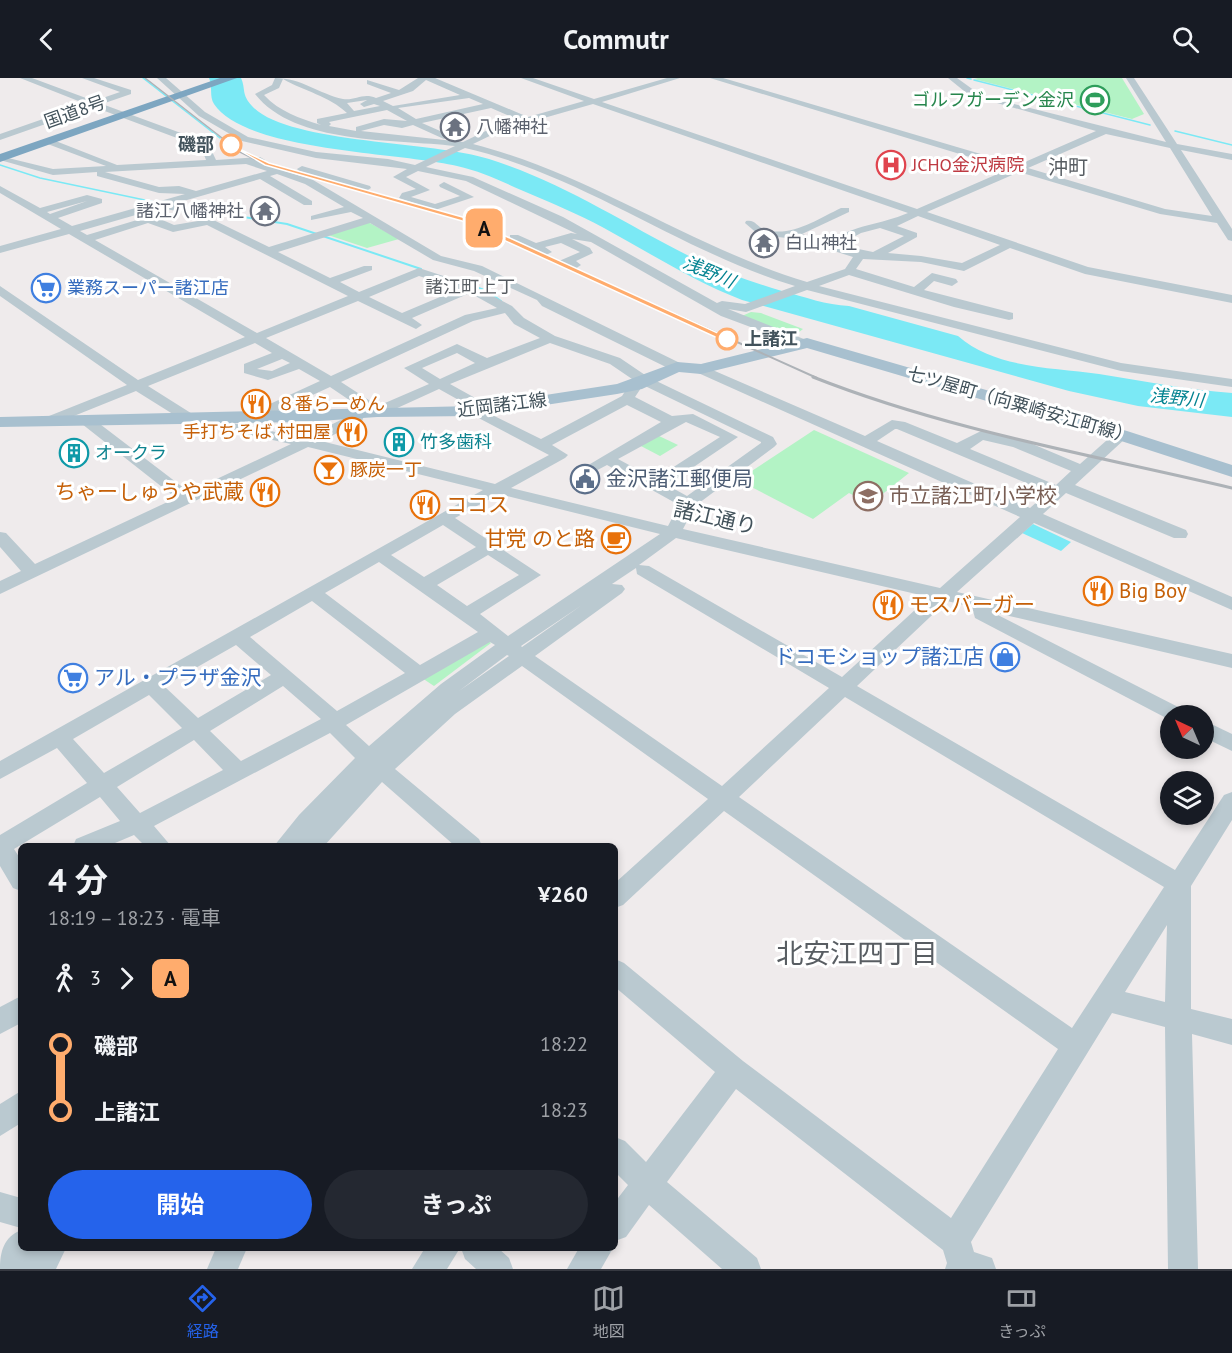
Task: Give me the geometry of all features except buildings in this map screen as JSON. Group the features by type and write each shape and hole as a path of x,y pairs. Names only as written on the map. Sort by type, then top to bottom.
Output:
{"highway":[{"path":"1,154 202,78"},
{"path":"1,154 213,78"},
{"name":"国道8号","path":"1,154 50,141 231,78"},
{"name":"国道8号","path":"0,139 154,86 178,82"}],"main road":[{"name":"近岡諸江線","path":"0,422 251,418 470,411 635,388 676,367 701,369 807,343"},
{"name":"七ツ屋町（向粟崎安江町線）","path":"807,343 1121,435 1232,471"}],"street":[{"path":"24,78 205,145 212,162"},
{"path":"8,122 26,130 128,92 86,78"},
{"path":"279,78 276,86 259,94 270,107 309,125 463,146 563,176 709,250 773,276 1109,367 1184,379 1232,383"},
{"path":"286,78 347,108 372,124"},
{"path":"347,108 383,102 410,89 423,78"},
{"path":"428,78 528,120"},
{"path":"525,78 1085,270 1232,299"},
{"path":"424,190 398,177 480,136 676,78"},
{"path":"714,78 1164,212 1221,220"},
{"path":"952,78 972,93 988,100 1105,131 1232,157"},
{"path":"1130,78 1231,235"},
{"path":"370,82 399,93"},
{"path":"154,86 245,139 316,155 423,166 466,178 522,201 725,313 807,343"},
{"path":"410,89 430,102 456,114"},
{"path":"355,90 383,102 429,132 448,137 480,136"},
{"path":"327,118 347,108 383,102 430,102 468,96"},
{"path":"451,99 475,109"},
{"path":"357,130 372,124 416,123 492,105"},
{"path":"50,141 127,116"},
{"path":"304,117 327,118 357,130 379,135"},
{"path":"887,226 1105,131"},
{"path":"480,136 483,139 474,144 537,162"},
{"path":"50,141 117,168"},
{"path":"1,154 53,172 117,168 139,161 181,159 212,162 248,161 316,155"},
{"path":"300,168 337,157"},
{"path":"284,159 300,168 366,188"},
{"path":"248,161 281,170 309,182 446,261 478,268 516,285 676,367"},
{"path":"84,169 159,190 179,189 194,194"},
{"path":"162,205 281,170"},
{"path":"262,176 308,203"},
{"path":"444,185 469,197 435,207 404,198 406,195 466,178"},
{"path":"4,194 50,217 330,381 369,413"},
{"path":"39,211 87,198 98,201 50,217"},
{"path":"0,250 68,229 162,205 185,210 416,326"},
{"path":"315,218 353,208"},
{"path":"792,235 845,210"},
{"path":"268,251 372,219"},
{"path":"86,239 147,220 154,220 173,230 208,222"},
{"path":"750,224 754,229 765,233 792,235 860,255 877,255 964,267"},
{"path":"830,246 857,232 881,224 913,235 877,255"},
{"path":"535,247 571,236 600,242"},
{"path":"514,237 570,263 587,253 586,250 561,239"},
{"path":"940,298 964,267 1010,244"},
{"path":"734,248 824,280"},
{"path":"704,302 746,308 849,271 860,255"},
{"path":"49,421 446,261"},
{"path":"329,282 368,268"},
{"path":"423,271 470,289 508,309 519,321 550,339 615,361 635,388 671,421"},
{"path":"849,271 1009,316"},
{"path":"916,291 932,277 952,282"},
{"path":"402,318 470,289"},
{"name":"諸江通り","path":"0,290 136,385 189,418 307,443 673,532 1232,661"},
{"path":"251,418 470,318 508,309"},
{"path":"0,588 369,413 486,363 550,339"},
{"path":"0,771 443,518 560,455 470,411 472,402 411,368 457,348 486,363"},
{"path":"282,354 249,367 249,370 260,377 267,377 299,364"},
{"path":"701,369 1232,604"},
{"path":"541,445 635,388"},
{"path":"288,843 375,764 448,709 506,645 673,532 688,503 769,444 768,440 635,388"},
{"path":"588,470 671,421 688,417 731,437 655,486"},
{"path":"87,421 188,499"},
{"path":"864,443 892,424 900,425 1180,534"},
{"path":"959,449 981,435 1018,443 1082,470"},
{"path":"618,895 944,594 1121,435"},
{"path":"607,459 688,503"},
{"path":"443,518 532,575 467,614"},
{"path":"91,843 138,823 380,697 418,673 506,645 643,570 669,551 674,544 673,532"},
{"path":"0,537 33,573"},
{"path":"425,585 489,547"},
{"path":"380,555 467,614 506,645 628,729 723,800 1075,1046"},
{"path":"643,570 1179,884"},
{"path":"313,593 418,673"},
{"path":"981,602 981,614 1160,706"},
{"path":"237,636 285,676 333,721 340,734 461,842"},
{"path":"15,877 0,846 285,676"},
{"path":"151,685 238,771"},
{"path":"1214,734 1232,743"},
{"path":"59,737 157,843"},
{"path":"312,843 375,764"},
{"path":"618,973 733,1071 965,1261 1075,1046 1232,801"},
{"path":"1179,884 1178,1018 1183,1269"},
{"path":"1106,999 1232,1032"},
{"path":"0,1022 18,1010"},
{"path":"618,1222 733,1071"},
{"path":"0,1122 18,1107"},
{"path":"618,1154 647,1184 746,1269"},
{"path":"0,1207 18,1212"},
{"path":"8,1269 18,1251"},
{"path":"39,1269 49,1251"},
{"path":"222,1269 230,1251"},
{"path":"427,1269 442,1251"},
{"path":"479,1251 498,1269"},
{"path":"582,1269 596,1251"}],"green space":[{"name":"ゴルフガーデン金沢","path":"1122,78 1144,114 1132,119 974,79"},
{"path":"368,222 399,239 367,248 325,234"},
{"path":"751,312 761,313 803,329 794,336 742,316"},
{"path":"814,430 909,473 870,504 849,493 813,519 738,480"},
{"path":"657,435 678,445 660,456 639,445"},
{"path":"482,636 491,643 434,686 416,674"}],"water":[{"name":"浅野川","path":"209,78 241,78 245,95 252,106 270,118 296,128 328,135 434,148 489,159 543,180 693,258 726,272 807,298 849,306 958,336 973,347 1007,361 1182,388 1232,393 1232,417 1138,406 1069,391 742,300 689,275 584,218 482,173 432,161 326,148 258,132 231,120 214,104"},
{"path":"1033,524 1071,542 1061,551 1022,533"}],"waterway":[{"path":"143,78 220,138"},
{"path":"967,78 971,79"},
{"path":"974,80 1150,125"},
{"path":"1175,131 1232,145"},
{"path":"0,165 40,178 159,203"},
{"path":"191,208 188,208 287,224 421,269"},
{"path":"473,286 487,291 501,301"}],"railway":[{"path":"145,78 240,152 256,160 423,208"},
{"path":"418,207 470,222 817,378"},
{"path":"813,377 864,396 968,427 1232,488"}],"train":[{"name":"A","path":"231,145 242,153 267,164 464,219 727,339"}],"place":[{"name":"ゴルフガーデン金沢","path":"1095,100"},
{"name":"八幡神社","path":"455,127"},
{"name":"磯部","path":"231,145"},
{"name":"JCHO金沢病院","path":"891,165"},
{"name":"諸江八幡神社","path":"265,211"},
{"name":"白山神社","path":"764,243"},
{"name":"業務スーパー諸江店","path":"46,288"},
{"name":"上諸江","path":"727,339"},
{"name":"８番らーめん","path":"256,404"},
{"name":"手打ちそば 村田屋","path":"352,432"},
{"name":"竹多歯科","path":"399,442"},
{"name":"オークラ","path":"74,453"},
{"name":"豚炭一丁","path":"329,470"},
{"name":"金沢諸江郵便局","path":"585,479"},
{"name":"ちゃーしゅうや武蔵","path":"265,492"},
{"name":"市立諸江町小学校","path":"868,496"},
{"name":"ココス","path":"425,505"},
{"name":"甘党 のと路","path":"616,539"},
{"name":"Big Boy","path":"1098,591"},
{"name":"モスバーガー","path":"888,605"},
{"name":"ドコモショップ諸江店","path":"1005,657"},
{"name":"アル・プラザ金沢","path":"73,678"}],"district":[{"name":"沖町","path":"1068,167"},
{"name":"諸江町上丁","path":"470,287"},
{"name":"北安江四丁目","path":"857,954"}]}
